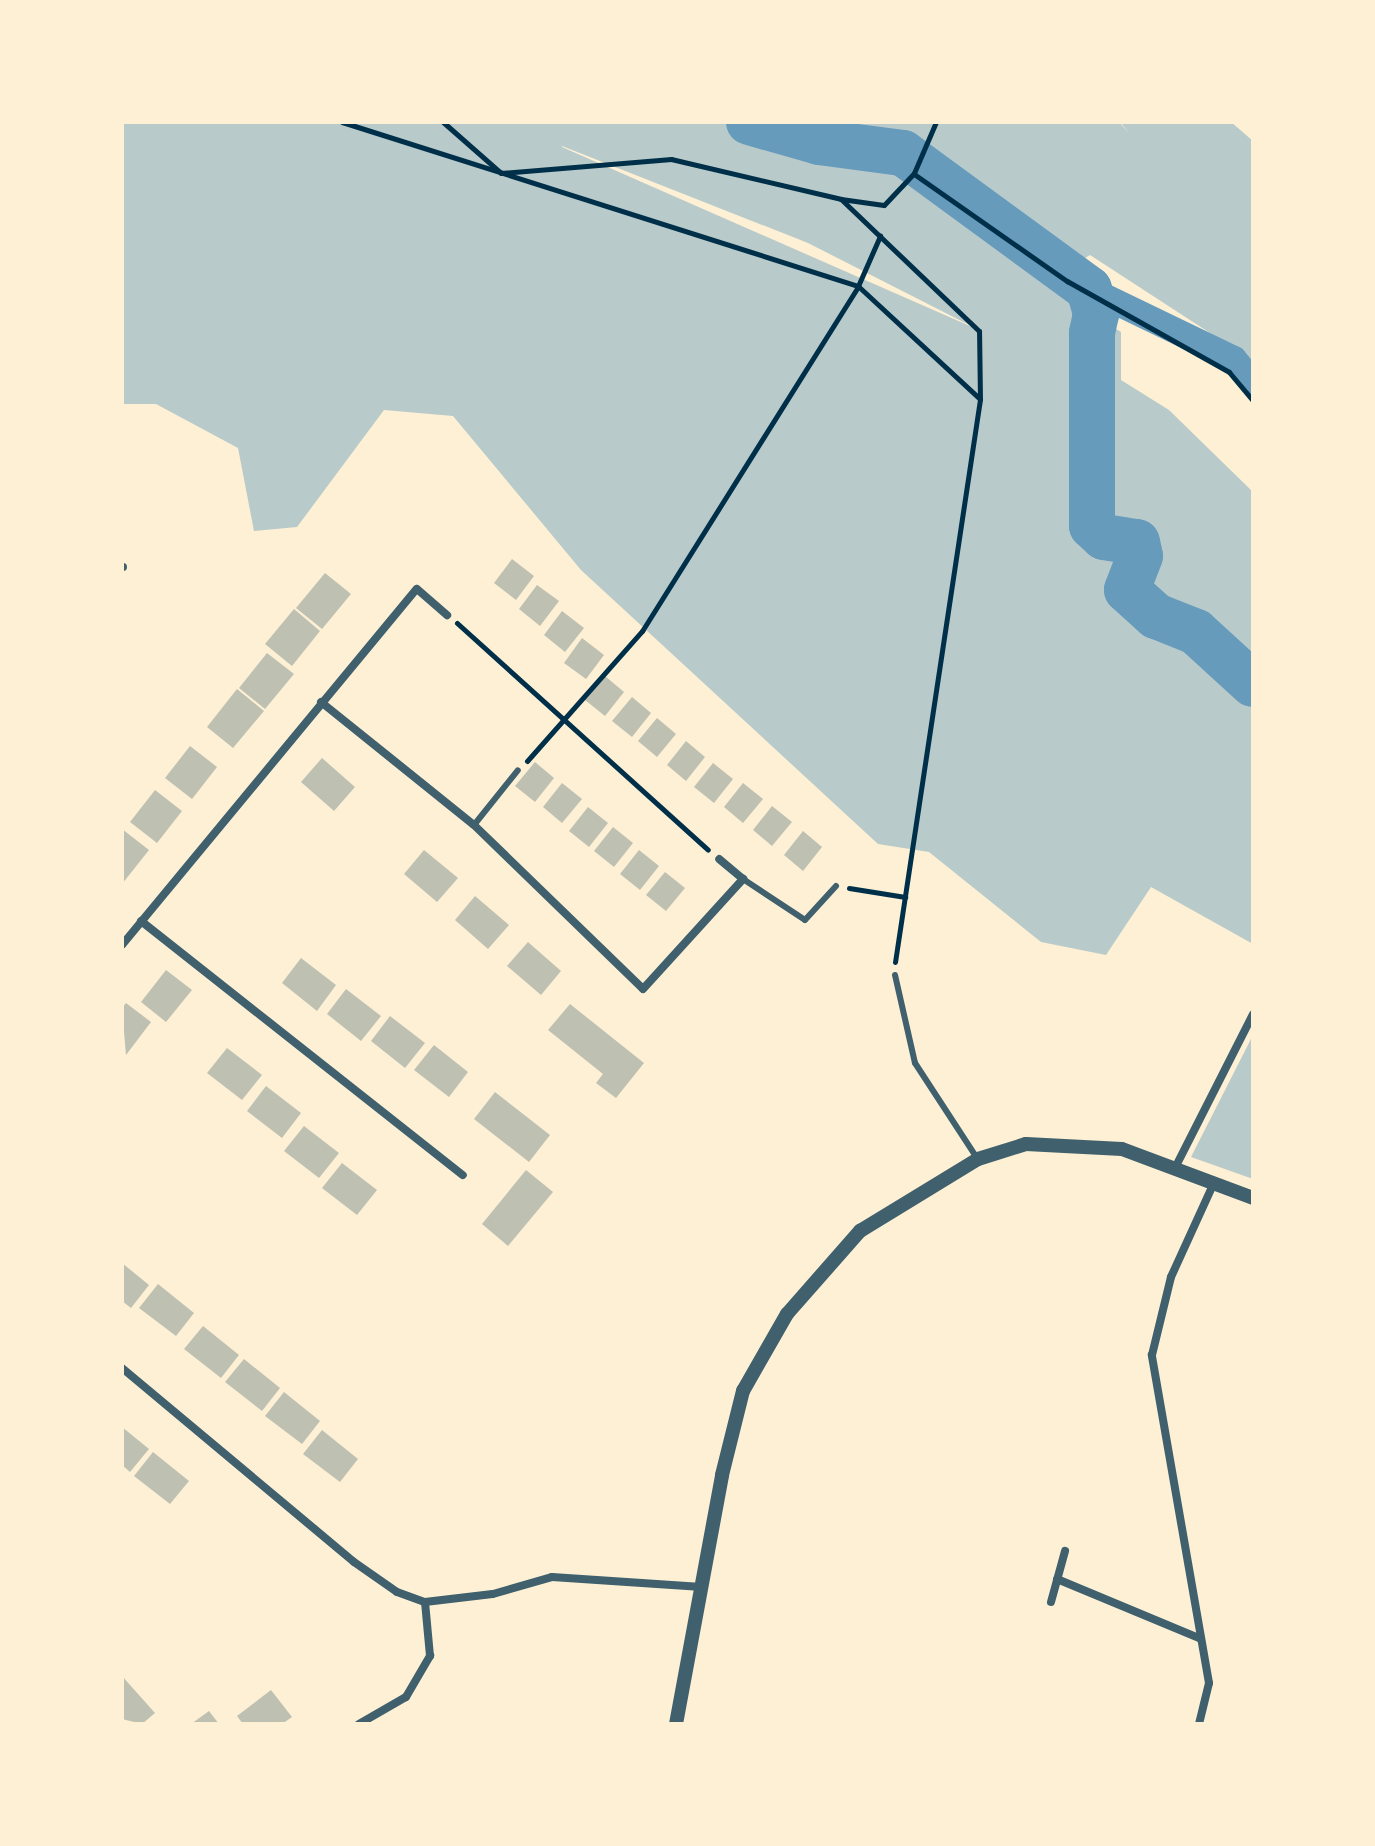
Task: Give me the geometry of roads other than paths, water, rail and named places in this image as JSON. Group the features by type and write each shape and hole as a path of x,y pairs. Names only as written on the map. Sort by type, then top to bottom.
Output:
{"street":[{"path":"122,945 417,589 447,615"},
{"path":"321,702 474,825 643,989 743,879 719,859"},
{"path":"141,921 463,1175"},
{"path":"1176,1166 1253,1014"},
{"path":"676,1724 743,1391 787,1314 860,1231 978,1159 1026,1144 1122,1149 1176,1166 1213,1185 1253,1198"},
{"path":"1199,1724 1209,1683 1152,1355 1171,1277 1213,1185"},
{"path":"122,1368 354,1562 397,1592 425,1602 493,1594 552,1577 702,1587"},
{"path":"1051,1602 1065,1551"},
{"path":"1057,1579 1199,1638"},
{"path":"359,1724 406,1697 430,1656 425,1602"}],"lane":[{"path":"474,825 518,770"},
{"path":"743,879 805,920 836,886"},
{"path":"895,975 915,1063 978,1159"}],"waterway":[{"path":"749,122 819,142 903,153 1089,289 1096,314 1092,333 1092,526 1104,537 1137,542 1140,556 1127,590 1156,616 1196,632 1253,684"},
{"path":"1089,289 1234,359 1253,382"}]}
